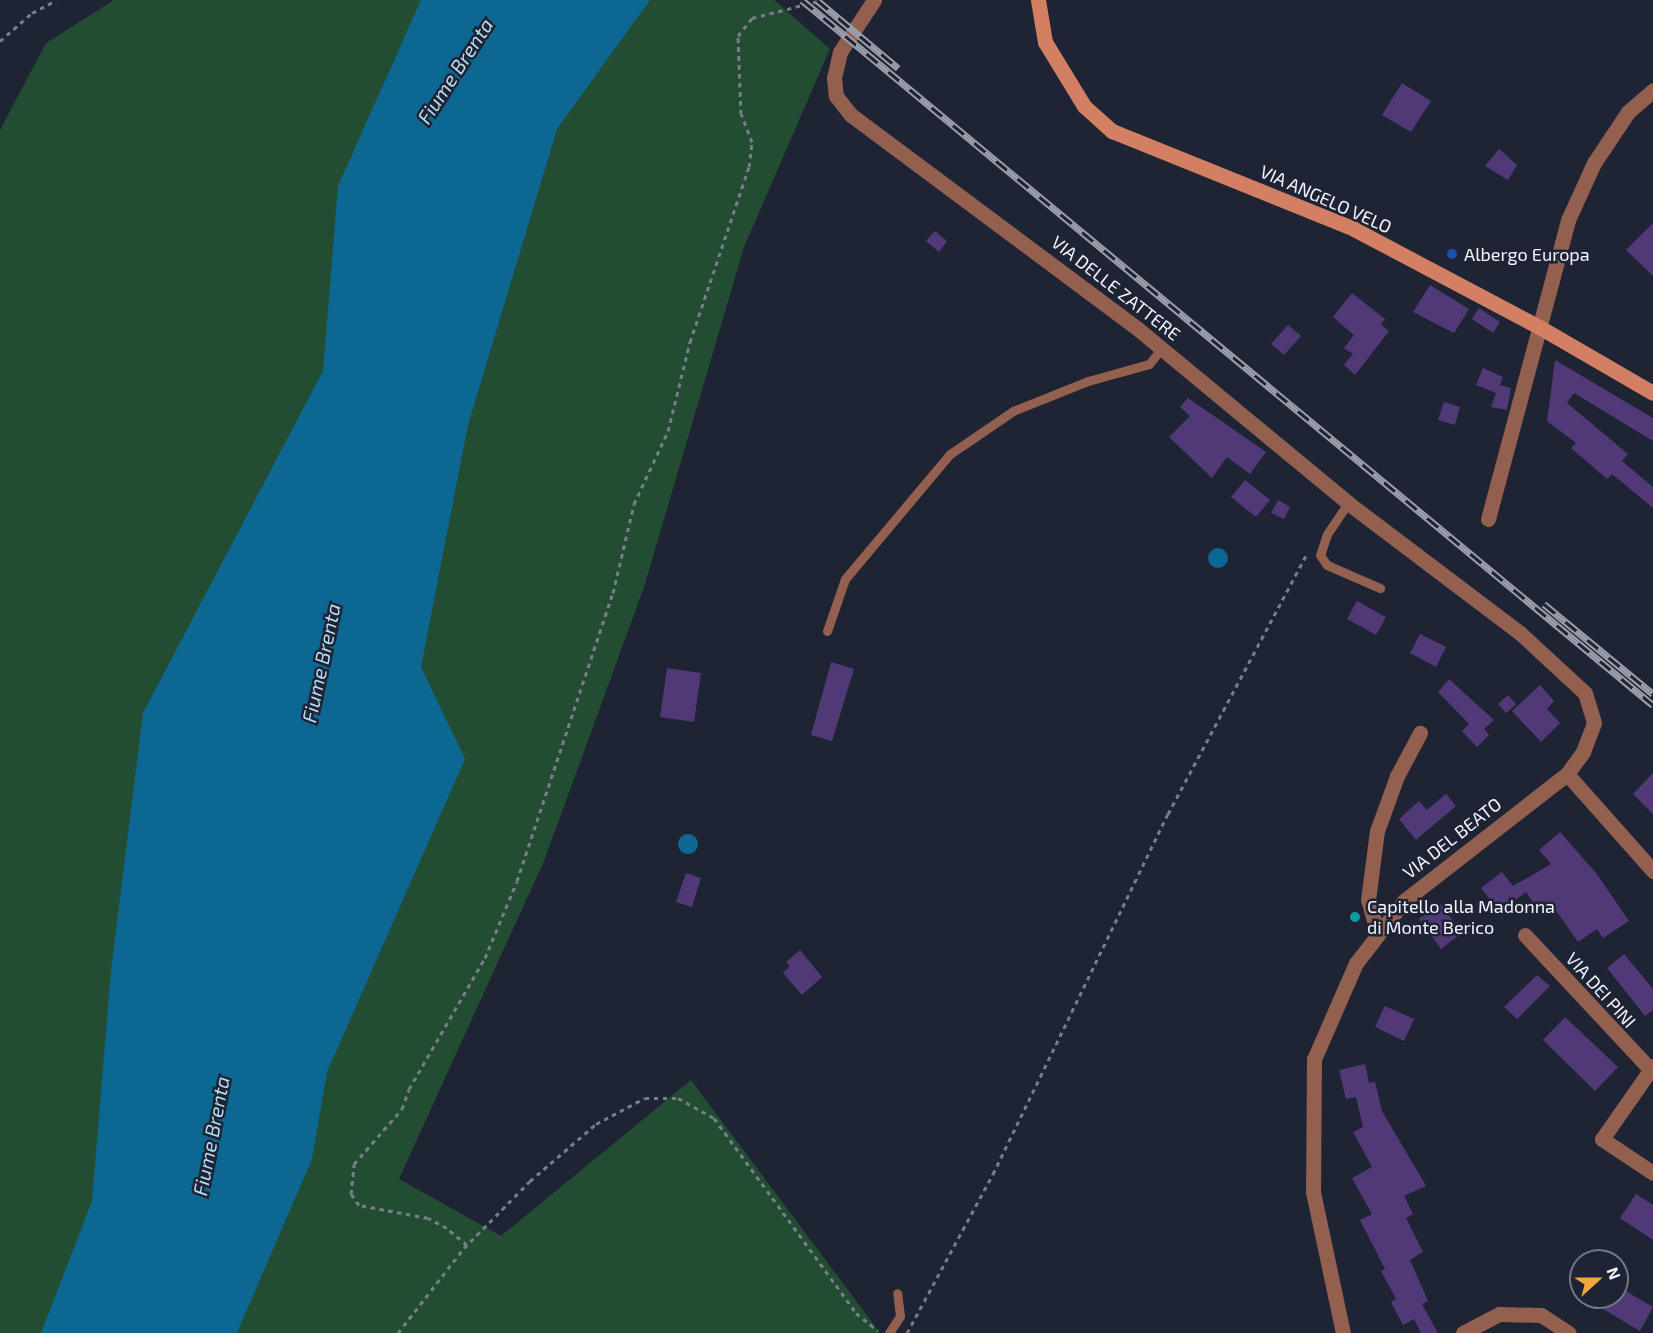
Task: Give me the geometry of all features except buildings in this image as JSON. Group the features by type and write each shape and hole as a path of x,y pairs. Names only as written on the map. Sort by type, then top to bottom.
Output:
{"main road":[{"name":"VIA ANGELO VELO","path":"1038,0 1045,42 1084,106 1112,131 1354,229 1541,327 1653,393"}],"street":[{"name":"VIA DELLE ZATTERE","path":"874,0 840,52 834,78 836,96 851,115 1034,248 1162,348 1348,503 1454,581"},
{"path":"1488,519 1568,220 1594,164 1628,112 1653,90"},
{"name":"VIA DEL BEATO","path":"1343,1333 1313,1192 1314,1059 1341,989 1404,900 1567,774 1591,739 1594,723 1585,693 1565,671 1454,581"},
{"path":"1378,934 1368,900 1377,831 1397,776 1420,733"},
{"path":"1567,774 1653,871"},
{"name":"VIA DEI PINI","path":"1525,935 1651,1068 1602,1139 1653,1173"},
{"path":"1463,1333 1499,1314 1541,1315 1569,1333"}],"lane":[{"path":"827,631 845,579 950,454 1013,411 1088,381 1149,364 1162,348"},
{"path":"1348,503 1327,534 1320,555 1327,566 1380,588"},
{"path":"889,1333 900,1316 897,1293"}],"path":[{"path":"0,41 32,13 56,0"},
{"path":"467,1245 447,1227 428,1218 359,1205 351,1194 354,1164 402,1109 409,1089 485,958 517,881 613,593 634,504 669,431 690,342 749,167 752,142 741,114 738,36 752,18 822,0"},
{"path":"907,1333 993,1174 1168,814 1311,547 1327,534"},
{"path":"398,1333 467,1245 530,1182 596,1124 645,1098 678,1098 714,1118 856,1313 880,1333"}],"green space":[{"path":"114,0 774,0 830,49 744,247 644,587 544,861 399,1179 501,1236 691,1080 880,1333 0,1333 0,130 46,43"}],"water":[{"name":"Fiume Brenta","path":"421,0 650,0 557,129 468,425 421,667 465,759 327,1072 312,1159 237,1333 41,1333 92,1201 111,970 143,713 323,371 338,186"},
{"path":"1218,548 1225,551 1228,558 1225,565 1218,568 1211,565 1208,558 1211,551"},
{"path":"688,834 695,837 698,844 695,851 688,854 681,851 678,844 681,837"}],"railway":[{"path":"802,0 1653,705"},
{"path":"817,0 898,68"},
{"path":"1544,604 1653,694"}],"place":[{"name":"Albergo Europa","path":"1452,254"},
{"name":"Capitello alla Madonna di Monte Berico","path":"1355,917"}]}
